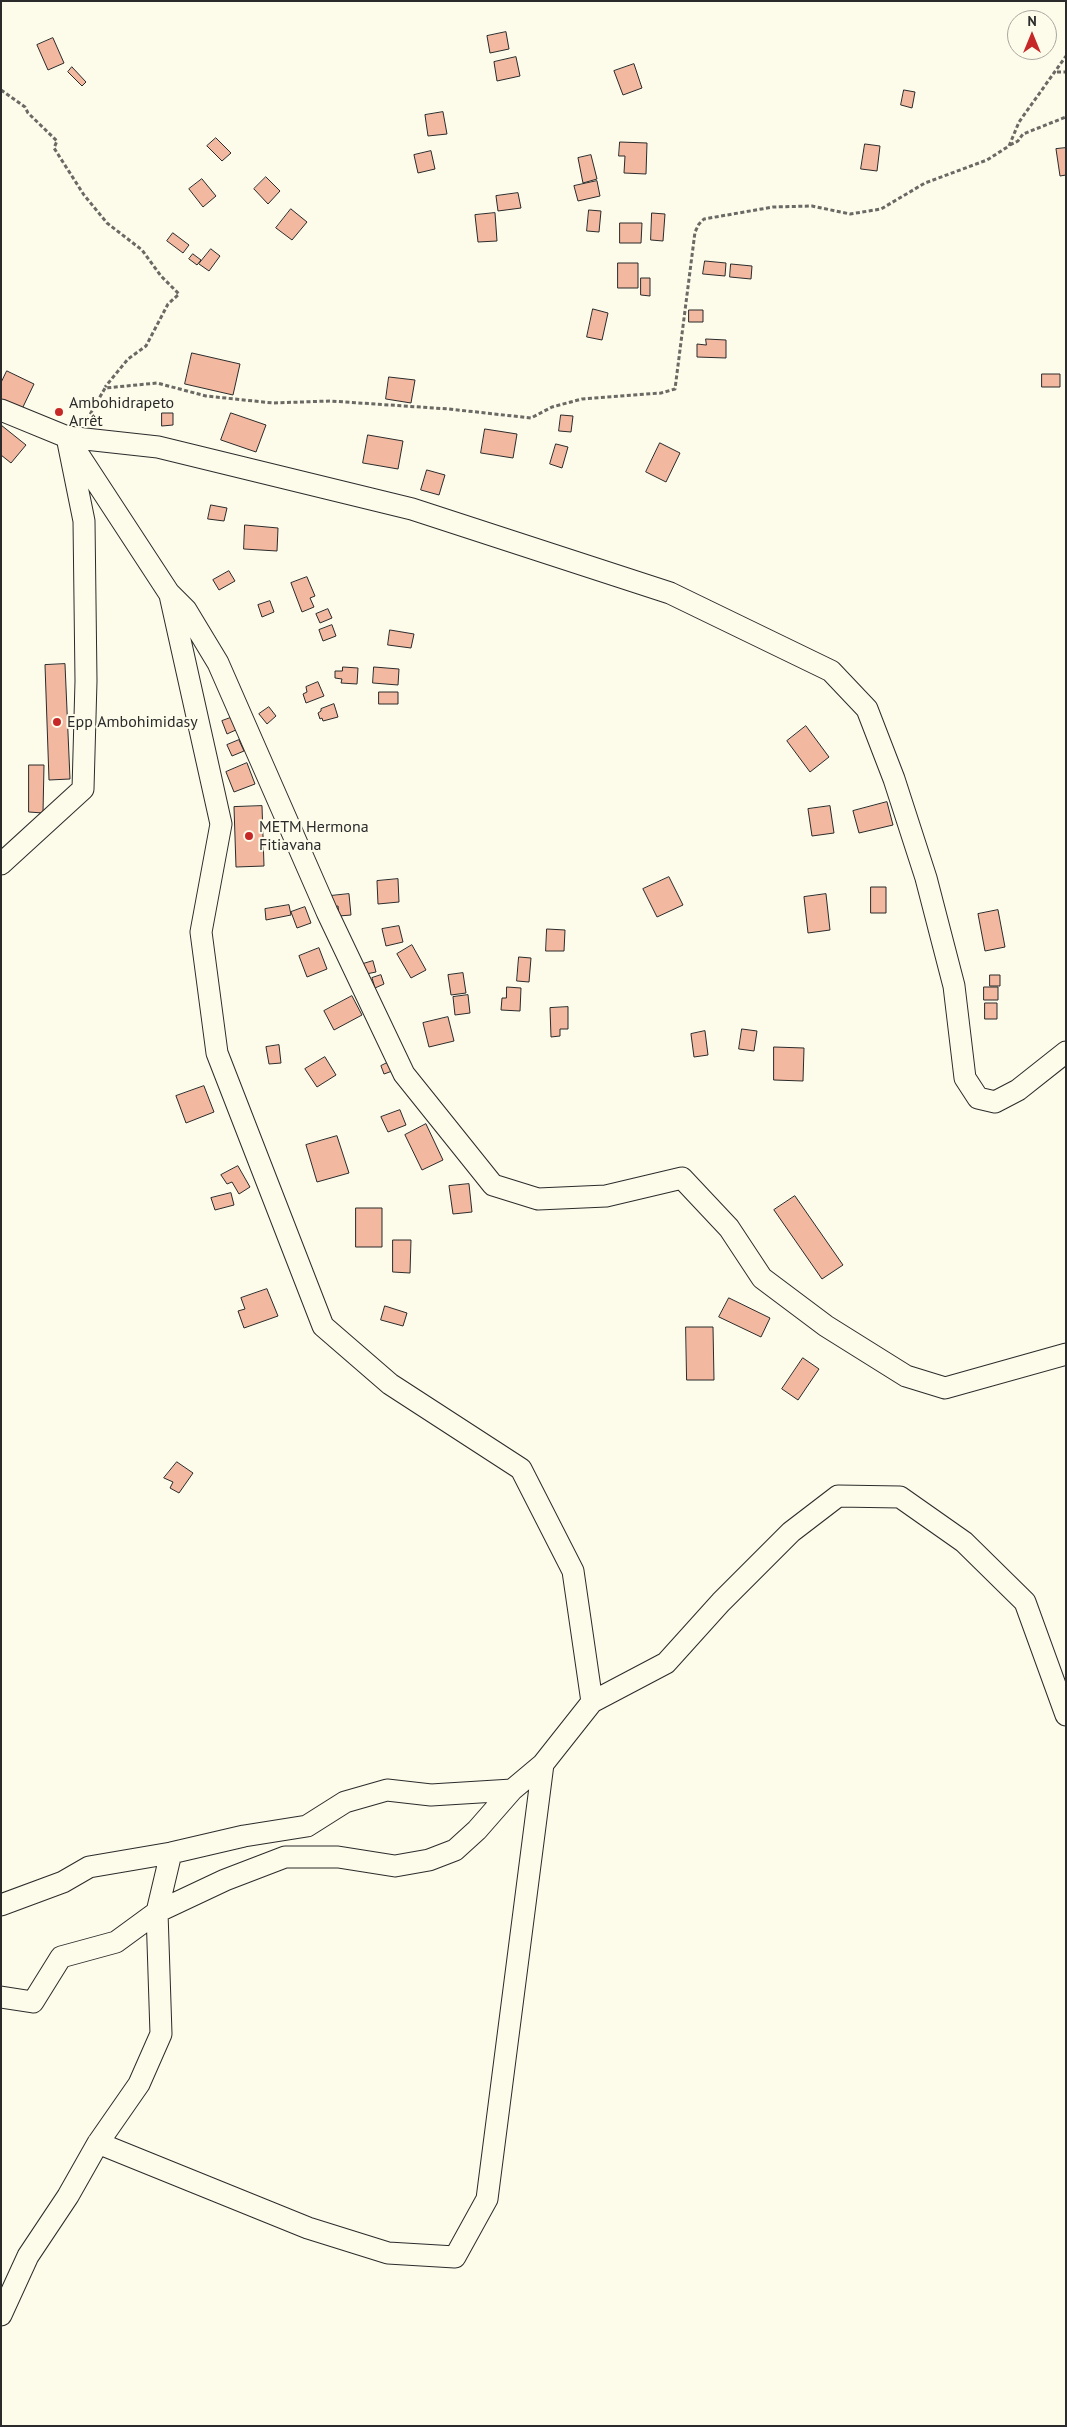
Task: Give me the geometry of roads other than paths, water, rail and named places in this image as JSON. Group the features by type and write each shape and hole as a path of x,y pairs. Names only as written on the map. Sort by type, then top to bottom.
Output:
{"street":[{"path":"1,410 67,437 158,447 412,509 670,593 831,671 867,709 894,779 926,878 954,986 965,1078 978,1098 995,1102 1018,1090 1066,1052"},
{"path":"67,437 169,593 186,610 218,663 327,912 404,1074 493,1185 538,1200 606,1196 682,1178 729,1228 762,1278 826,1326 906,1376 945,1388 1066,1354"},
{"path":"1,864 83,790 86,681 84,521 67,437"},
{"path":"169,593 221,824 202,932 217,1053 323,1326 390,1384 521,1469 573,1571 592,1702"},
{"path":"1,1997 33,2002 61,1957 116,1942 157,1912 225,1880 285,1857 338,1857 394,1866 430,1860 455,1850 477,1830 512,1790 543,1764 592,1702 666,1662 721,1602 791,1532 838,1496 900,1497 964,1542 1025,1602 1066,1716"},
{"path":"98,2143 317,2231 388,2253 455,2257 487,2199 543,1764"},
{"path":"1,1905 63,1882 89,1867 171,1854 244,1836 306,1826 345,1802 387,1790 431,1794 512,1790"},
{"path":"1,2315 28,2256 68,2196 98,2143 139,2084 161,2034 157,1912 171,1854"}],"place":[{"name":"Ambohidrapeto Arrêt","path":"59,412"},
{"name":"Epp Ambohimidasy","path":"57,722"},
{"name":"METM Hermona Fitiavana","path":"249,836"}]}
